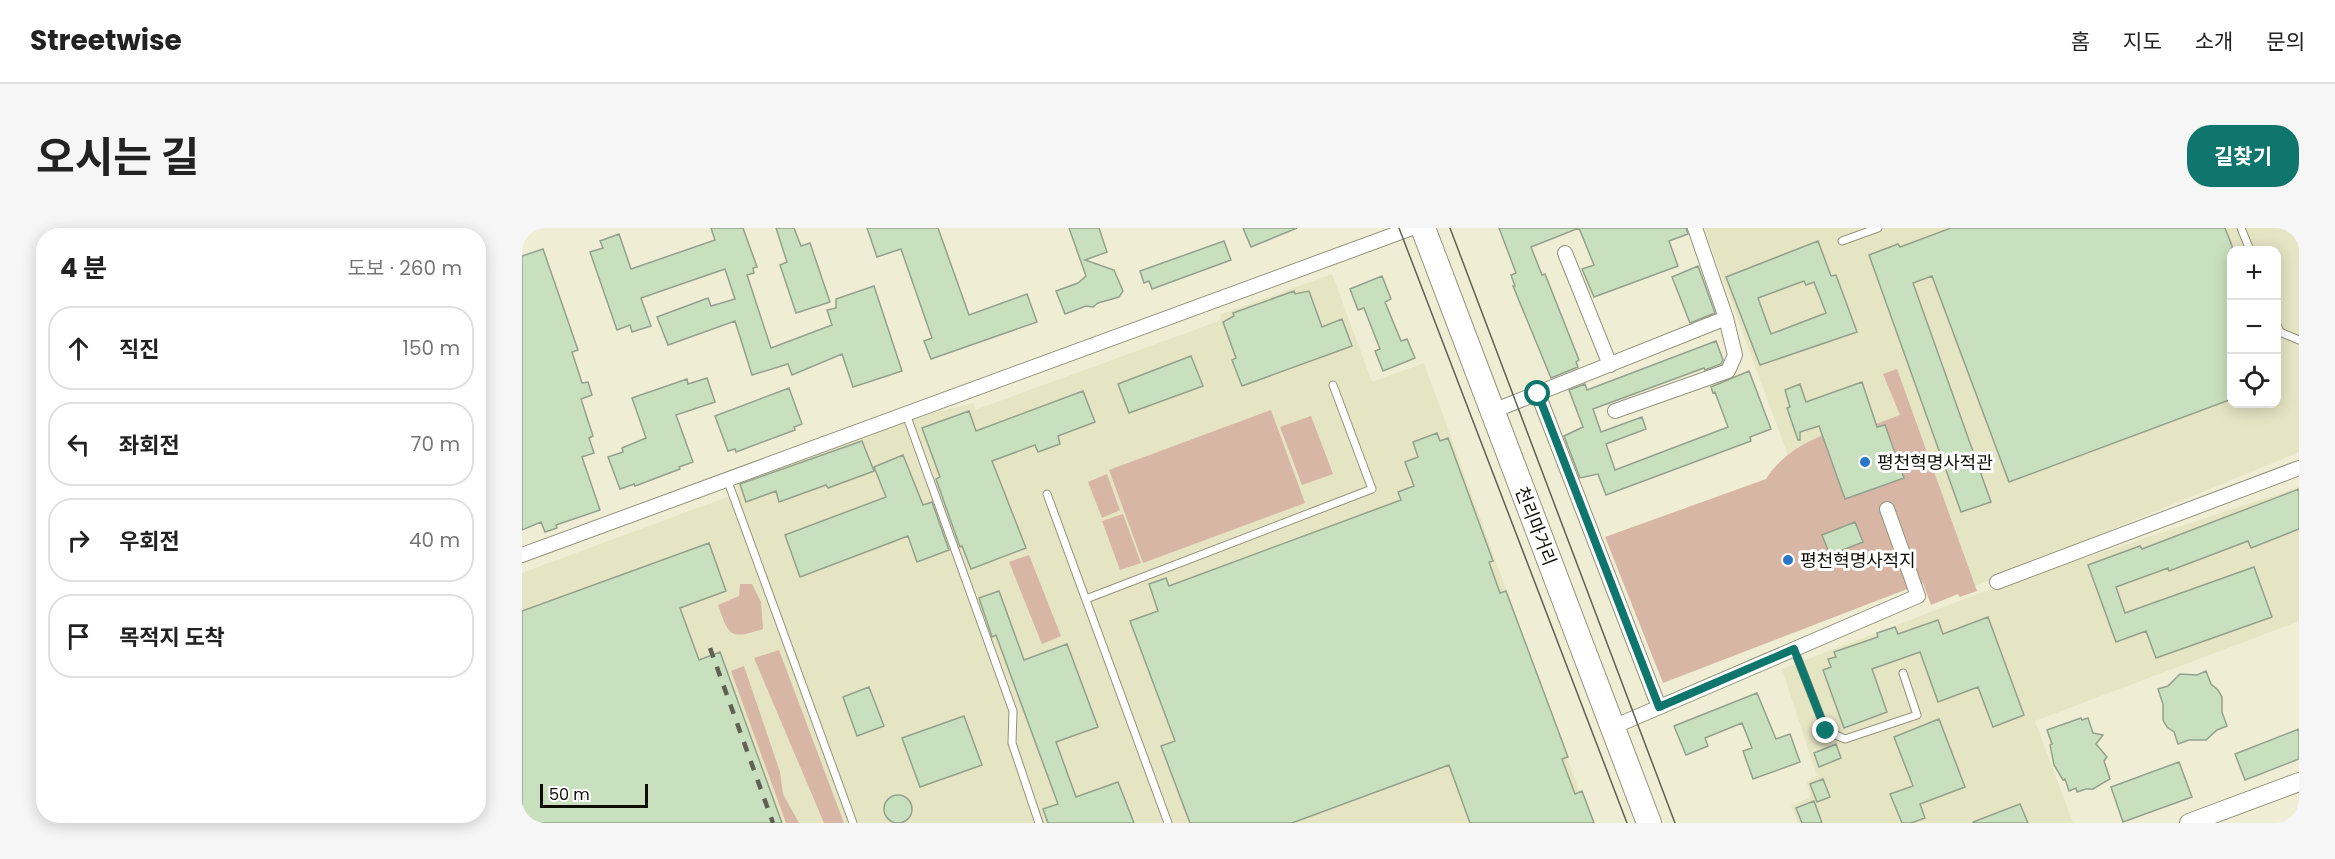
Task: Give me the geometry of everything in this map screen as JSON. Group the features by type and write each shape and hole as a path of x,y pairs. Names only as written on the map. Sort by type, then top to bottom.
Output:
{"highway":[{"name":"천리마거리","path":"1423,228 1649,823"}],"street":[{"path":"522,555 1412,228"},
{"path":"1615,411 1728,371 1735,355 1726,318 1695,228"},
{"path":"1565,253 1610,365"},
{"path":"1492,411 1726,318"},
{"path":"1538,394 1659,707"},
{"path":"1997,582 2299,468"},
{"path":"1613,727 1918,596 1887,509"},
{"path":"2189,823 2299,782"}],"lane":[{"path":"1842,241 1878,228"},
{"path":"2241,228 2248,246"},
{"path":"2281,332 2299,340"},
{"path":"1086,599 1372,489 1333,386"},
{"path":"906,414 1013,711 1012,743 1040,823"},
{"path":"727,478 853,823"},
{"path":"1047,494 1168,823"},
{"path":"1794,649 1826,731 1845,739 1917,715 1903,673"}],"shaded area":[{"path":"1704,228 2299,228 2299,452 1973,587 1793,469"},
{"path":"1332,274 1372,382 1424,363 1591,823 522,823 522,573 738,493 735,481 888,424 973,403 975,410 1219,321 1222,314"},
{"name":"평천혁명사적지","path":"1897,369 1977,591 1960,597 1958,594 1931,605 1923,583 1663,683 1605,537 1766,479 1787,455 1828,433 1873,417 1876,424 1900,415 1883,374"},
{"path":"1271,410 1305,503 1143,563 1109,470"},
{"path":"1311,416 1333,474 1302,485 1280,427"},
{"path":"1107,474 1120,510 1102,518 1088,482"},
{"path":"2299,487 2299,621 2035,721 2073,823 1798,823 1791,805 1810,798 1807,782 1817,776 1782,669 1988,590"},
{"path":"1123,514 1141,563 1120,570 1102,521"},
{"path":"1029,555 1061,636 1042,644 1009,562"},
{"path":"740,584 752,584 761,602 763,629 737,634 728,629 718,605 739,596"},
{"path":"779,650 844,823 824,823 754,658"},
{"path":"744,666 780,772 783,794 799,823 786,823 731,671"}],"building":[{"path":"711,228 743,228 757,267 753,268 754,273 747,275 771,348 832,325 827,310 836,308 836,299 874,286 902,371 853,387 842,354 792,375 788,364 752,375 735,321 668,345 657,317 708,298 711,306 735,299 725,269 641,298 651,326 632,332 630,325 617,330 590,252 603,248 600,241 619,234 631,269 715,240"},
{"path":"776,228 794,228 801,246 810,243 830,302 796,313 780,265 787,262"},
{"path":"867,228 938,228 969,315 1027,294 1037,322 931,359 924,341 932,338 901,249 877,257"},
{"path":"1069,228 1099,228 1107,252 1085,260 1114,270 1123,291 1119,297 1065,314 1056,291 1078,283 1086,276"},
{"path":"1243,228 1297,228 1251,247"},
{"path":"1499,228 1579,228 1531,247 1542,275 1545,274 1579,360 1576,362 1578,367 1551,378 1513,286 1515,286 1511,275 1516,273"},
{"path":"1579,228 1686,228 1688,234 1669,241 1678,266 1594,297 1582,269 1594,265"},
{"path":"1951,228 2225,228 2232,246 2227,246 2227,401 2009,482 1932,276 1913,283 1991,502 1961,512 1869,255 1898,244 1900,247"},
{"path":"1224,241 1231,260 1152,289 1149,281 1144,283 1140,271"},
{"path":"1818,241 1831,276 1836,275 1857,332 1760,365 1726,277","holes":["1804,281 1806,285 1814,282 1826,313 1771,334 1758,298"]},
{"path":"543,249 578,350 572,352 582,383 588,382 592,395 581,399 593,436 589,438 594,453 582,457 600,510 556,525 557,528 545,532 541,522 522,530 522,256"},
{"path":"1698,266 1715,313 1690,323 1672,277"},
{"path":"1382,276 1391,299 1385,302 1401,341 1407,339 1415,358 1383,371 1375,351 1380,349 1364,308 1358,310 1350,289"},
{"path":"1294,291 1295,294 1309,291 1322,327 1342,319 1352,346 1242,386 1232,360 1236,358 1223,322 1234,316 1233,313"},
{"path":"1716,341 1723,360 1721,364 1705,370 1704,368 1593,409 1601,432 1642,417 1646,429 1606,444 1615,470 1728,427 1711,387 1749,371 1771,429 1750,437 1751,441 1606,495 1598,474 1580,478 1564,436 1583,427 1569,390 1585,384 1587,390"},
{"path":"1191,356 1203,386 1129,413 1118,384"},
{"path":"707,378 715,402 676,415 693,462 635,486 634,484 620,489 608,457 623,452 622,448 646,438 632,398 687,379 688,384"},
{"path":"1862,382 1877,427 1885,425 1904,478 1845,499 1819,426 1800,432 1800,440 1798,440 1787,408 1790,407 1785,390 1800,384 1806,402"},
{"path":"789,388 802,424 794,427 795,430 736,452 735,449 728,451 715,416"},
{"path":"1083,391 1095,422 1058,436 1060,444 1038,452 1035,445 992,461 1026,548 971,569 962,546 960,547 936,479 940,477 922,428 969,411 976,431"},
{"path":"1437,433 1440,441 1448,438 1493,561 1489,562 1500,593 1506,591 1568,757 1562,759 1575,794 1582,791 1594,823 1470,823 1449,765 1292,823 1190,823 1161,746 1175,741 1130,621 1158,611 1149,584 1166,578 1169,586 1401,500 1398,492 1414,486 1405,462 1418,457 1413,442"},
{"path":"862,441 874,471 828,488 826,485 779,502 776,491 746,502 740,484"},
{"path":"903,455 923,505 932,502 949,550 917,562 908,536 800,577 785,535 886,497 874,467"},
{"path":"2299,489 2299,529 2251,548 2248,541 2169,571 2168,568 2116,587 2125,613 2254,567 2272,617 2156,658 2146,631 2116,642 2088,565 2140,546 2142,549"},
{"path":"1855,522 1863,542 1830,555 1822,535"},
{"path":"709,543 726,591 680,608 699,660 720,652 782,823 522,823 522,611"},
{"path":"999,591 1024,660 1067,644 1098,727 1056,742 1076,797 1118,782 1134,823 1048,823 1043,809 1058,804 996,635 992,637 979,598"},
{"path":"1988,617 2024,715 1993,727 1978,687 1938,702 1920,652 1872,669 1887,712 1844,728 1823,670 1831,667 1828,659 1836,657 1834,652 1878,637 1877,633 1895,627 1898,634 1938,620 1943,634"},
{"path":"2206,671 2211,684 2222,697 2222,712 2227,726 2217,730 2206,740 2189,740 2178,744 2174,732 2163,720 2163,704 2158,689 2168,686 2180,674 2197,675"},
{"path":"869,687 884,726 857,736 843,697"},
{"path":"1757,693 1776,739 1790,734 1800,762 1753,779 1743,751 1752,748 1742,723 1705,738 1708,746 1686,755 1674,726"},
{"path":"964,716 982,765 920,787 902,738"},
{"path":"2081,718 2082,720 2088,718 2093,733 2103,735 2096,744 2107,757 2104,761 2110,779 2093,789 2077,792 2076,788 2069,791 2065,779 2063,780 2054,765 2050,745 2052,744 2047,730"},
{"path":"1939,719 1965,787 1920,804 1925,818 1911,823 1902,823 1890,794 1913,786 1894,737"},
{"path":"2299,729 2299,759 2245,780 2235,754"},
{"path":"1836,744 1841,758 1819,767 1814,753"},
{"path":"2179,762 2192,797 2123,822 2111,787"},
{"path":"1823,779 1830,797 1817,802 1810,784"},
{"path":"898,795 908,799 912,809 908,819 898,823 888,819 884,809 888,799"},
{"path":"1814,801 1822,823 1802,823 1796,808"},
{"path":"2020,804 2028,823 1973,823 1973,822"}],"tram line":[{"path":"1399,228 1627,823"},
{"path":"1450,228 1675,823"}],"railway":[{"path":"710,648 773,823"}],"place":[{"name":"평천혁명사적관","path":"1865,462"},
{"name":"평천혁명사적지","path":"1788,560"}],"route":[{"path":"1538,394 1659,707 1794,649 1826,731"}]}
